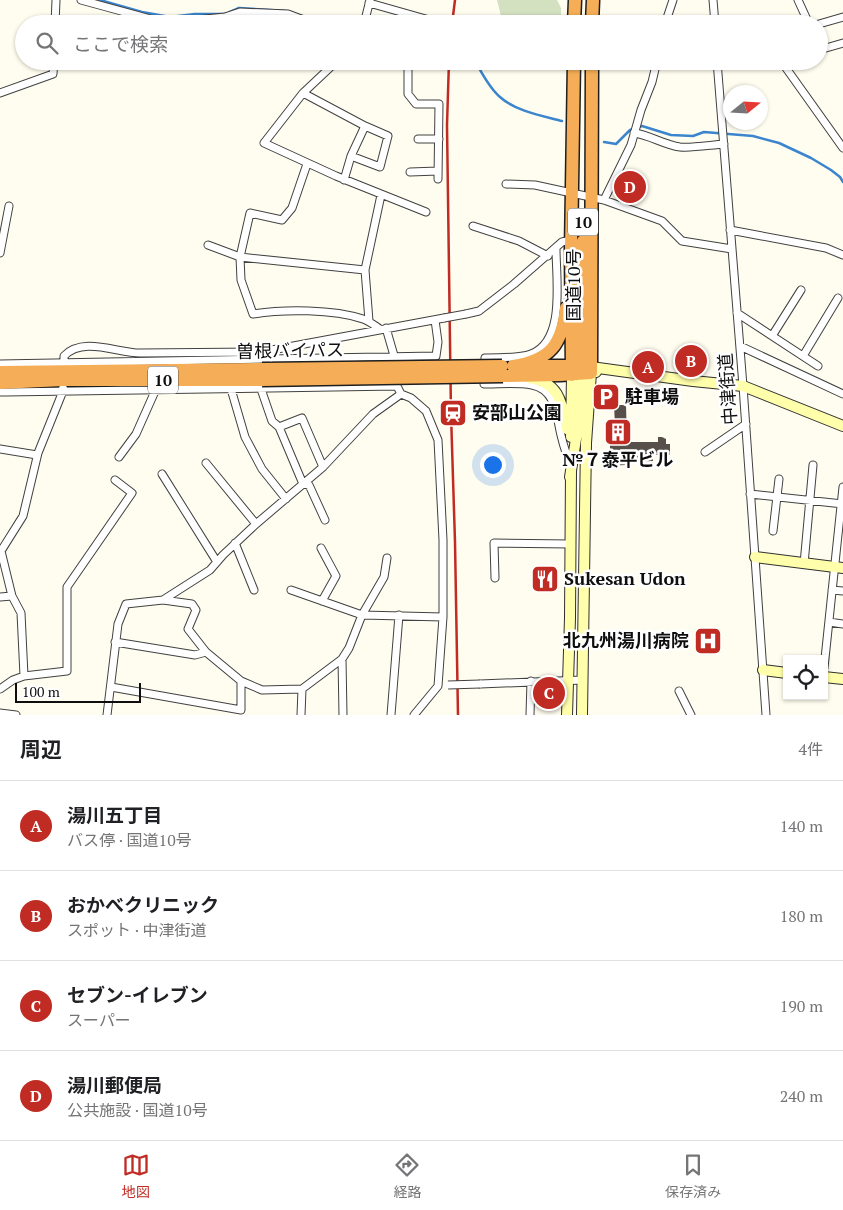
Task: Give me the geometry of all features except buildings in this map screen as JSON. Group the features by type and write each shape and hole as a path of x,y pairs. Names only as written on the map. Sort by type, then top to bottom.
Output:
{"highway":[{"path":"574,15 575,0"},
{"path":"592,15 593,0"},
{"name":"国道10号","path":"571,245 588,196 575,70"},
{"name":"国道10号","path":"582,370 592,70"},
{"path":"508,371 545,356 558,342 564,320 571,245"},
{"name":"10","path":"571,245 582,370"},
{"name":"曽根バイパス","path":"0,372 64,377 262,379 582,370"},
{"name":"曽根バイパス","path":"0,382 64,377"}],"street":[{"path":"55,15 56,0"},
{"path":"82,0 136,15"},
{"path":"668,15 673,0"},
{"path":"713,0 714,15"},
{"path":"798,0 805,15"},
{"path":"366,15 370,2 413,15"},
{"path":"230,15 240,12 291,15"},
{"path":"828,21 843,17"},
{"path":"828,47 843,42"},
{"path":"0,93 53,74 53,70"},
{"path":"327,70 303,93 264,143 344,180 426,212"},
{"path":"408,70 408,94 416,104 439,104 438,175 410,172"},
{"path":"588,196 631,145 655,70"},
{"name":"中津街道","path":"719,70 766,715"},
{"path":"788,70 843,148"},
{"path":"303,93 388,136 380,168 351,156"},
{"path":"344,180 351,156 365,126"},
{"path":"634,133 645,134 680,147 723,141"},
{"path":"418,139 438,139"},
{"path":"307,164 292,208 282,220 250,213 240,257 241,280 253,314 275,310 335,313 363,319 383,328 395,357 397,386 401,394 411,398 426,411 438,440 443,540 443,617 438,686 414,715"},
{"path":"506,184 535,186 588,196 662,221 682,241 732,249"},
{"path":"369,321 365,270 381,195"},
{"path":"0,253 10,206"},
{"path":"473,226 519,241 548,256"},
{"path":"730,230 826,248 843,255"},
{"path":"24,676 21,612 12,596 1,551 23,516 37,455 64,377 64,356 70,350 77,347 109,347 126,353 140,354 261,352 466,314 479,311 548,256 562,242 571,245"},
{"path":"208,245 240,257 365,270"},
{"path":"556,249 556,312 551,335 542,347 532,354 517,357 485,358 484,384 531,385 544,390 555,406 571,471"},
{"path":"772,336 801,290"},
{"path":"803,356 838,298"},
{"path":"737,313 818,366"},
{"path":"0,392 64,377 436,356 438,342 435,320"},
{"path":"740,346 843,394"},
{"path":"0,364 64,377 156,389 231,389 262,379 397,386"},
{"path":"582,370 609,370 743,386 843,426"},
{"path":"567,715 571,450 582,370"},
{"path":"571,471 579,420 582,370"},
{"path":"582,370 586,443 582,715"},
{"path":"508,371 539,380 555,391 563,410 571,450"},
{"path":"262,379 272,421 279,427 303,484"},
{"path":"118,456 136,434 156,389"},
{"path":"231,389 245,437 262,469 286,498"},
{"path":"163,600 210,570 235,543 323,467 373,414 401,394"},
{"path":"279,427 302,418 323,467"},
{"path":"705,452 746,424"},
{"path":"0,449 37,455"},
{"path":"206,463 256,524"},
{"path":"804,564 813,465"},
{"path":"162,474 217,562"},
{"path":"774,530 779,479"},
{"path":"0,689 12,680 24,676 67,670 67,587 132,493 115,480"},
{"path":"303,484 309,485 325,520"},
{"path":"825,655 832,590 839,568 843,487"},
{"path":"750,494 842,504"},
{"path":"235,543 254,590"},
{"path":"495,578 494,543 570,544"},
{"path":"321,548 336,576 322,601"},
{"path":"755,557 839,568"},
{"path":"107,715 118,624 126,604 163,600 192,604 196,610 188,629 206,652 241,681 262,690 302,689 342,659 349,648 362,615 384,577 387,558"},
{"path":"291,590 362,615 443,617"},
{"path":"832,590 843,591"},
{"path":"0,597 12,596"},
{"path":"391,715 399,615"},
{"path":"829,622 843,624"},
{"path":"115,642 195,655 206,652"},
{"path":"342,659 343,715"},
{"path":"762,670 783,673"},
{"path":"828,678 843,680"},
{"path":"438,686 583,680"},
{"path":"111,687 241,710 241,681"},
{"path":"530,715 531,681"},
{"path":"301,715 302,689"},
{"path":"679,690 691,715"},
{"path":"0,713 16,715"}],"green space":[{"path":"497,0 557,0 561,8 561,15 501,15"}],"waterway":[{"path":"100,0 159,15"},
{"path":"230,12 239,8 286,11"},
{"path":"187,15 225,14"},
{"path":"480,70 492,89 506,102 530,112 562,121"},
{"path":"604,142 616,144 630,130 642,126 671,135 693,136 704,132 753,136 779,143 811,158 831,170 843,182"}],"railway":[{"path":"453,15 455,0"},
{"path":"449,70 447,125 451,414 458,715"}],"place":[{"name":"湯川郵便局","path":"630,187"},
{"name":"おかべクリニック","path":"691,361"},
{"name":"湯川五丁目","path":"648,367"},
{"name":"駐車場","path":"606,397"},
{"name":"安部山公園","path":"453,413"},
{"name":"№７泰平ビル","path":"618,432"},
{"name":"Sukesan Udon","path":"545,579"},
{"name":"北九州湯川病院","path":"708,641"},
{"name":"セブン-イレブン","path":"549,693"}]}
